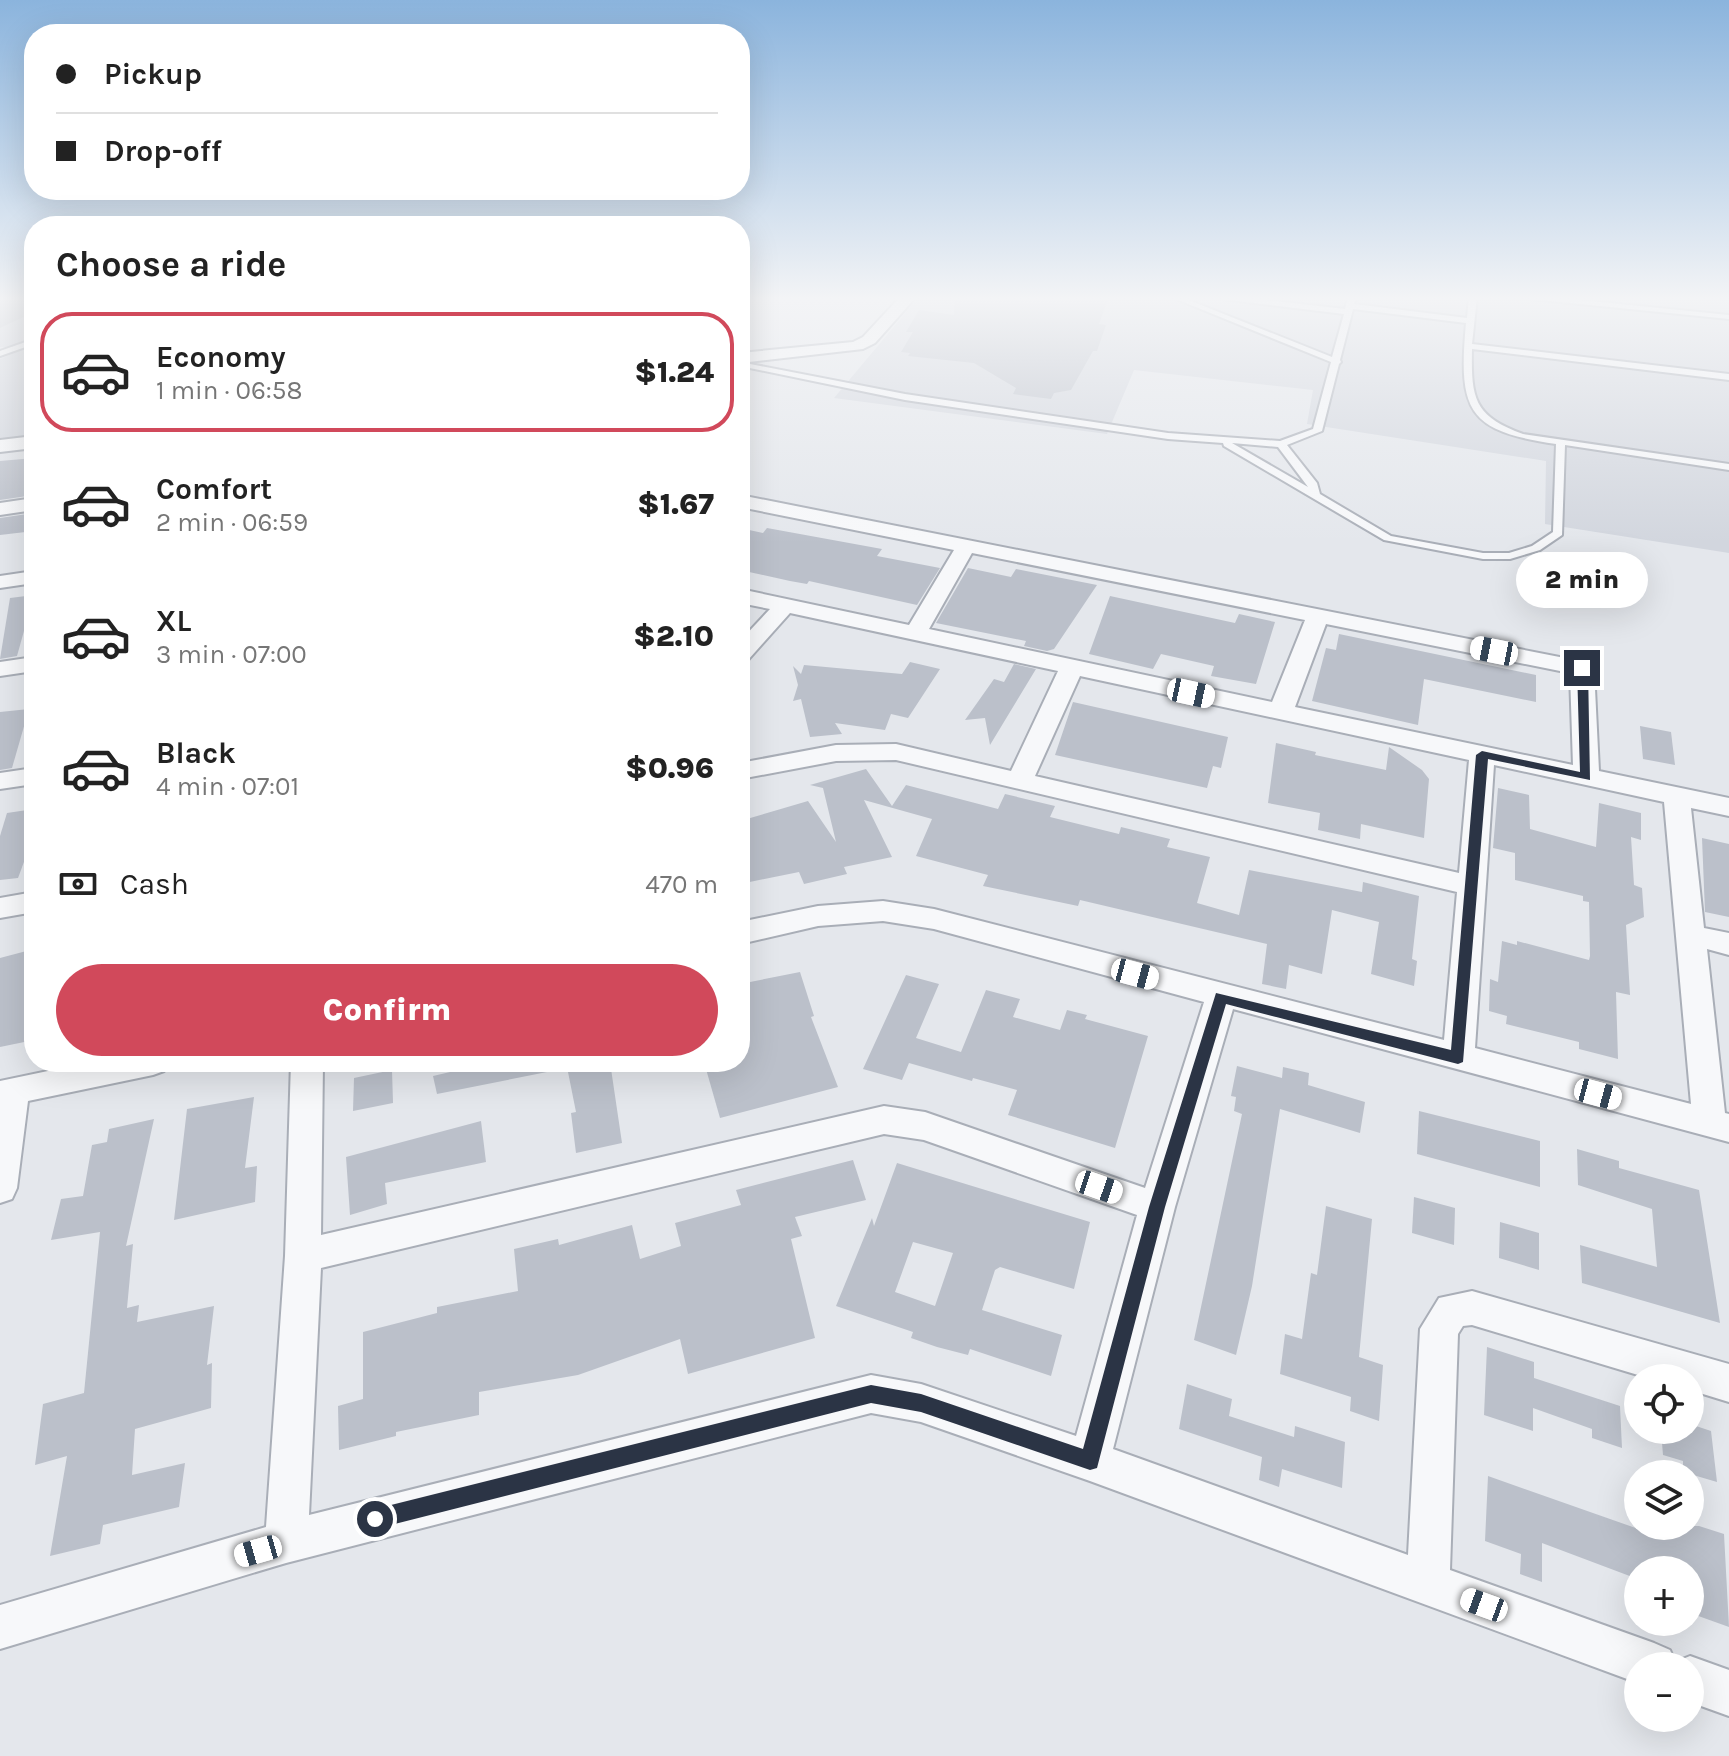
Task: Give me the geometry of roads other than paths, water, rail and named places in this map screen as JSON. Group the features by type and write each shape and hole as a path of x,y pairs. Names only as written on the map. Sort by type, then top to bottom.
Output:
{"street":[{"path":"0,446 24,443"},
{"path":"750,503 1582,668 1586,777"},
{"path":"0,509 24,505"},
{"path":"916,633 965,548"},
{"path":"0,582 24,578"},
{"path":"750,598 1729,807"},
{"path":"750,644 785,606"},
{"path":"1280,713 1317,617"},
{"path":"0,669 24,665"},
{"path":"1019,782 1072,667"},
{"path":"750,769 865,750 896,752 1472,886"},
{"path":"1458,1058 1482,755"},
{"path":"0,781 24,777"},
{"path":"750,931 818,916 883,911 934,919 1221,997 1719,1125 1691,935 1677,796"},
{"path":"0,908 24,904"},
{"path":"1691,935 1729,944"},
{"path":"1090,1461 1157,1207 1221,997"},
{"path":"0,1188 6,1092 104,1072"},
{"path":"286,1542 303,1256 307,1072"},
{"path":"303,1256 884,1120 925,1126 1157,1207"},
{"path":"1428,1585 1439,1329 1452,1310 1472,1308 1729,1383"},
{"path":"0,1627 286,1542 871,1394 921,1403 1090,1461 1624,1655"},
{"path":"1704,1684 1729,1693"}],"lane":[{"path":"815,379 905,397 1223,442 1281,444 1317,431 1332,379"},
{"path":"1473,379 1478,412 1493,426 1521,436 1729,467"},
{"path":"1223,442 1315,494 1362,526 1388,538 1483,556 1510,556 1536,548 1558,533 1561,442"},
{"path":"1281,444 1312,483 1315,494"}]}
